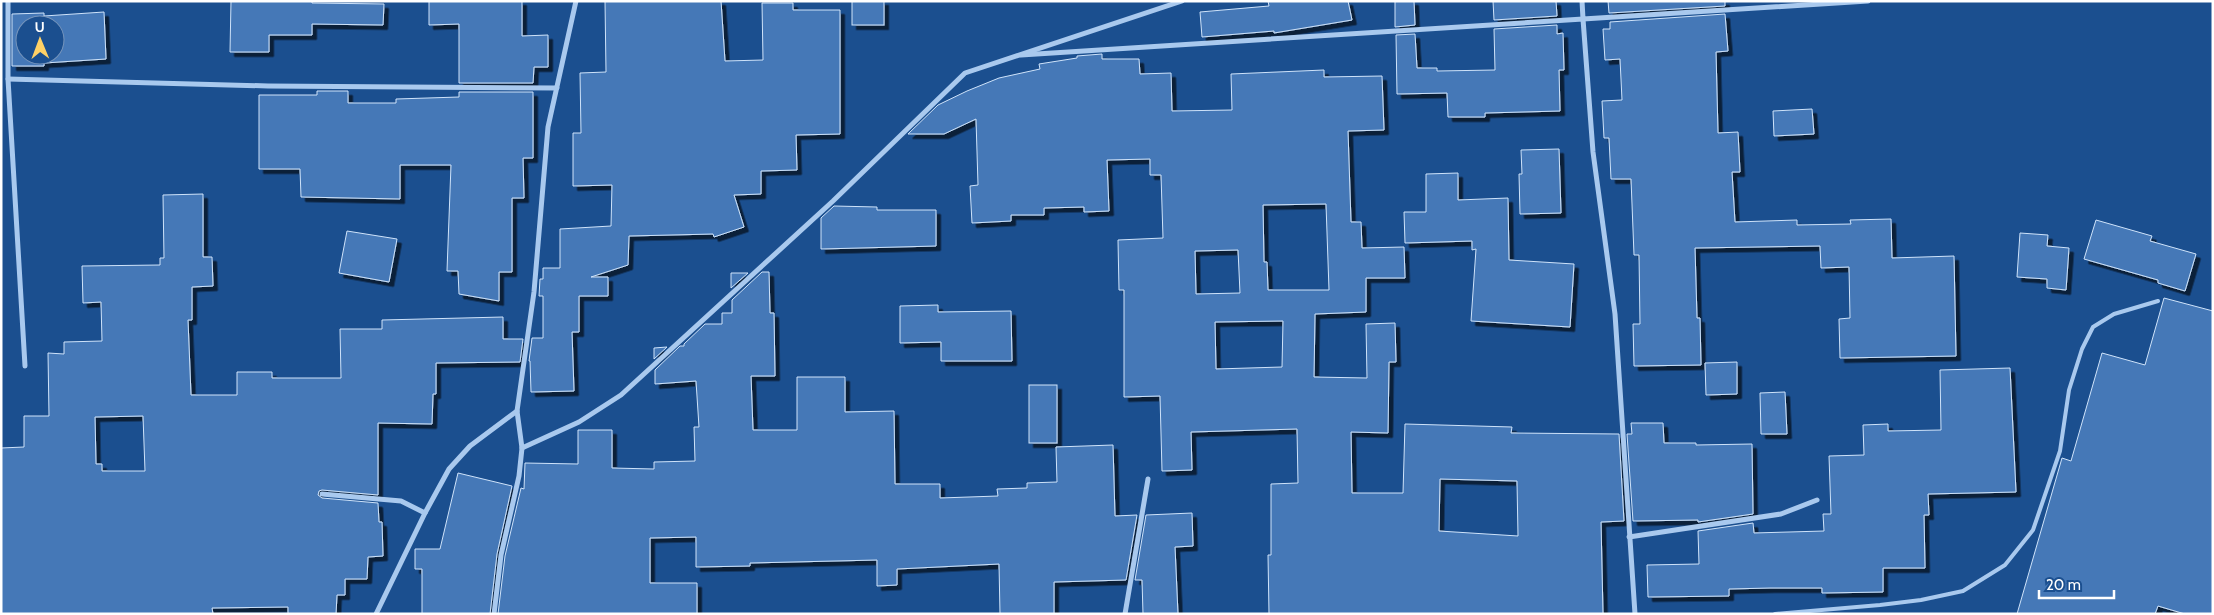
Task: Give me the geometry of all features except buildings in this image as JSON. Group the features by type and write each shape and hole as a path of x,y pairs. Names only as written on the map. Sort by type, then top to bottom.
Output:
{"street":[{"path":"8,1 8,79 24,366"},
{"path":"494,614 501,555 519,476 522,448 517,411 534,292 548,127 576,1"},
{"path":"522,448 579,422 621,395 833,201 965,73 1182,1"},
{"path":"1582,1 1593,152 1614,314 1635,614"},
{"path":"1021,54 1868,1"},
{"path":"8,79 268,86 557,88"},
{"path":"376,614 449,468 470,446 517,411"},
{"path":"1125,614 1148,479"},
{"path":"322,494 401,501 425,513"},
{"path":"1629,537 1781,514 1817,500"}],"lane":[{"path":"1775,614 1921,600 1963,591 2004,565 2033,530 2060,451 2070,390 2082,349 2093,327 2114,314 2158,301"}]}
